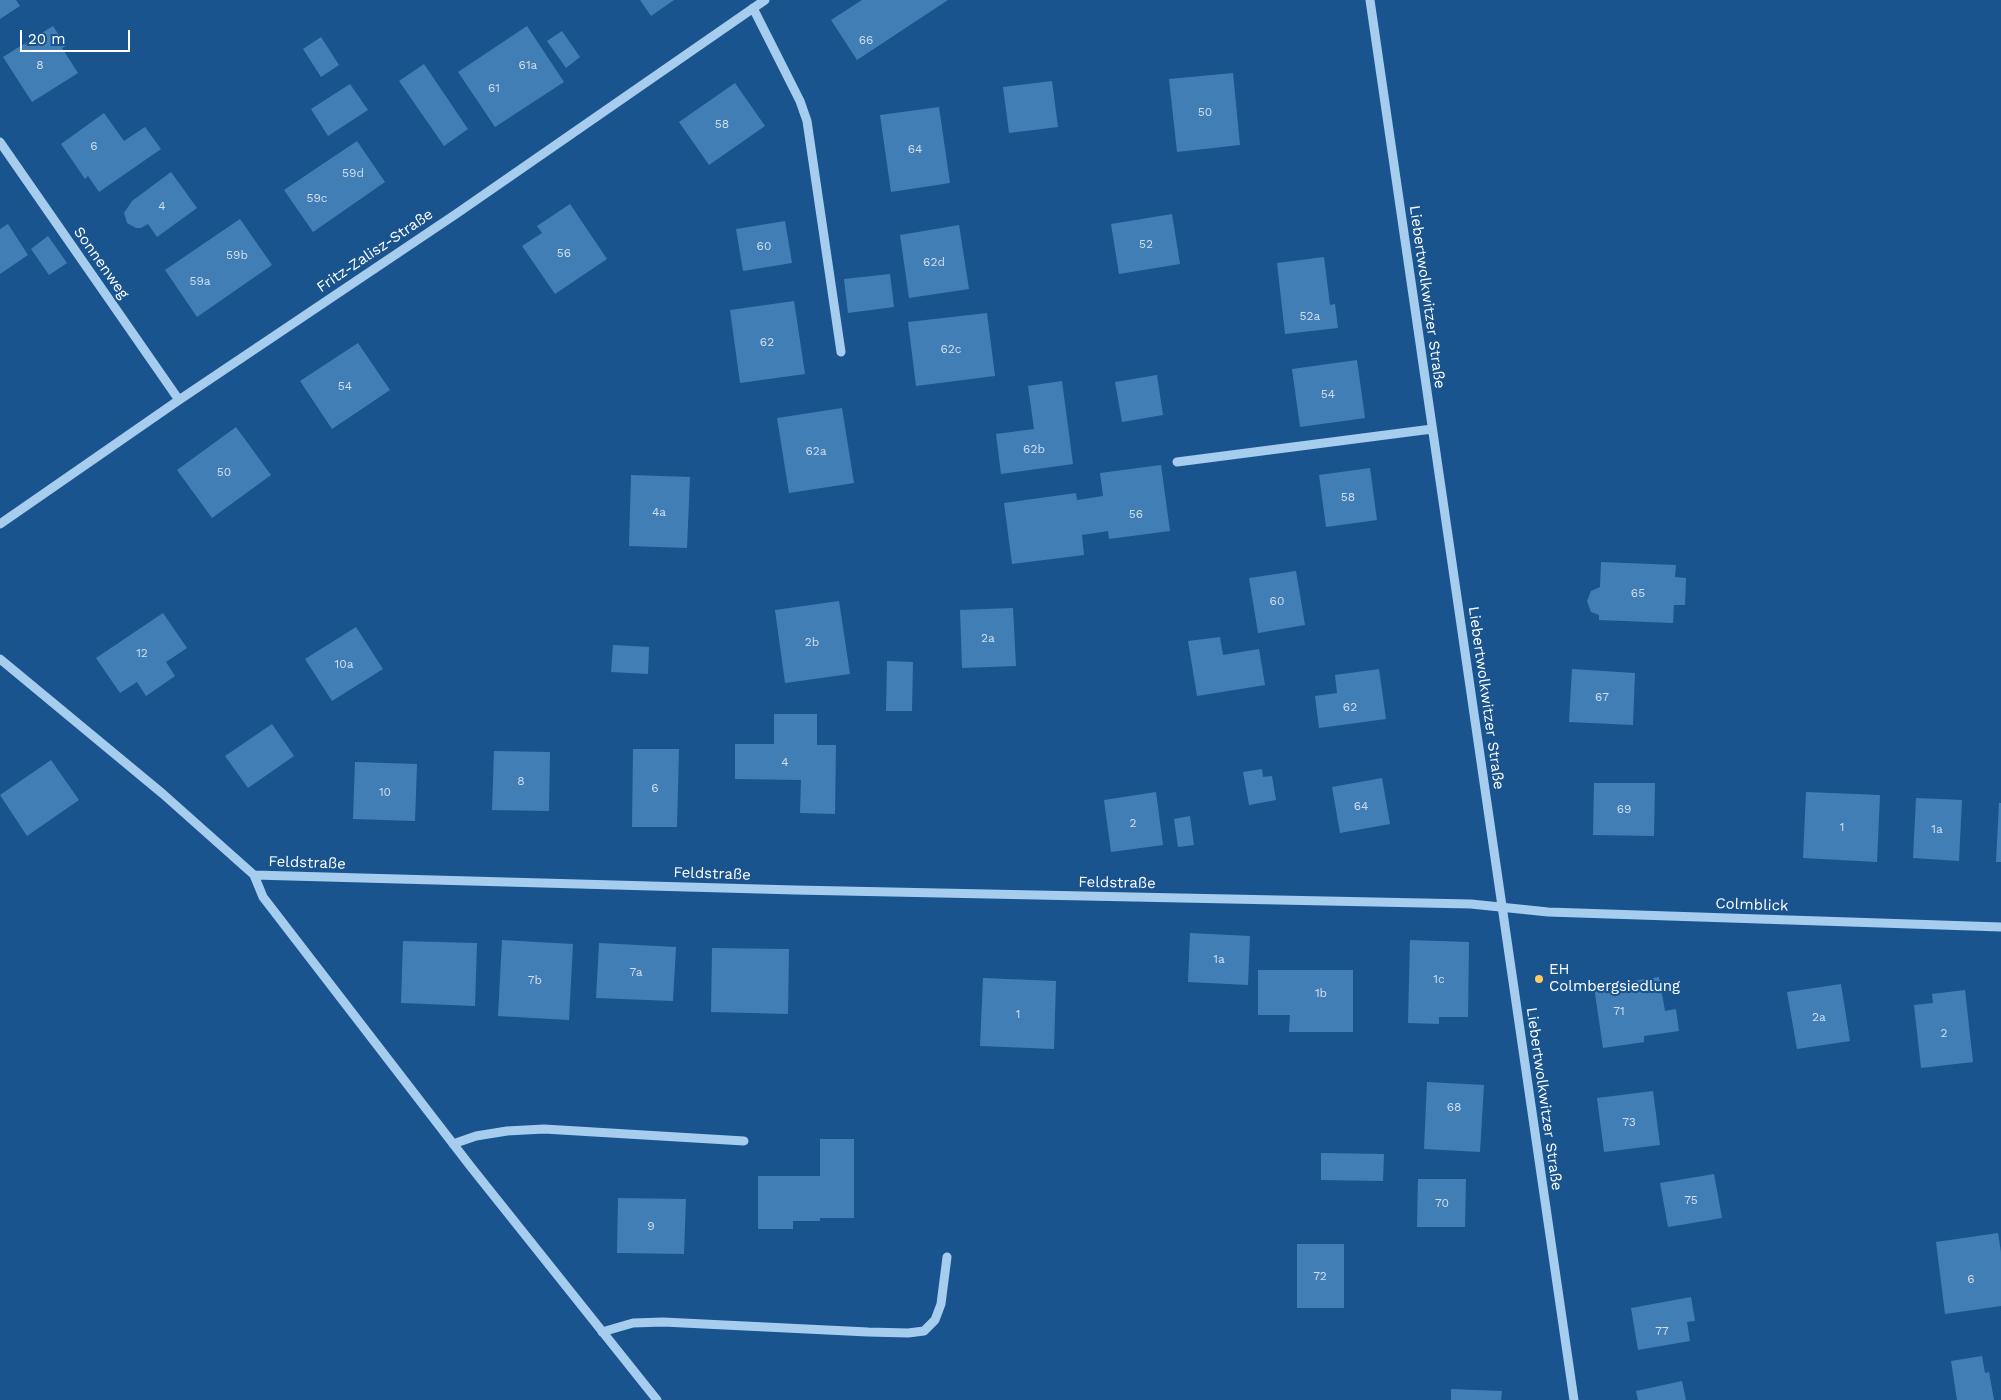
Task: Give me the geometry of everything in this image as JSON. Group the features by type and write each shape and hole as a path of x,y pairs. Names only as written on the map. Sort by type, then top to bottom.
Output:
{"street":[{"name":"Fritz-Zalisz-Straße","path":"0,524 178,400 456,214 765,0"},
{"name":"Liebertwolkwitzer Straße","path":"1370,0 1574,1400"},
{"path":"753,8 800,101 807,121 841,352"},
{"name":"Sonnenweg","path":"0,142 178,400"},
{"path":"1177,462 1432,429"},
{"name":"Feldstraße","path":"0,659 163,794 254,875 795,890 1472,904 1502,907"},
{"path":"254,875 263,897 453,1144 657,1400"},
{"name":"Colmblick","path":"1502,907 1548,912 2001,927"},
{"path":"453,1144 476,1136 507,1131 544,1129 744,1141"},
{"path":"602,1332 633,1323 663,1322 868,1332 908,1333 924,1331 935,1320 942,1304 947,1256"}],"building":[{"path":"0,0 16,0 20,6 0,19"},
{"path":"640,0 674,0 651,16"},
{"path":"862,0 948,0 857,60 831,20"},
{"path":"53,26 66,46 62,48 78,73 32,102 3,57"},
{"path":"527,26 564,82 495,127 458,72"},
{"path":"562,31 580,57 566,68 547,41"},
{"path":"321,37 339,65 321,77 303,49"},
{"path":"424,64 468,129 444,146 399,81"},
{"path":"1233,73 1240,145 1177,152 1169,79"},
{"path":"1052,81 1058,127 1009,133 1003,87"},
{"path":"735,83 765,126 709,165 679,122"},
{"path":"350,84 368,110 328,136 311,109"},
{"path":"939,107 950,183 891,192 880,115"},
{"path":"104,113 124,141 145,127 161,149 99,192 88,176 85,179 61,144"},
{"path":"357,141 385,182 313,232 284,190"},
{"path":"171,172 197,208 157,237 148,224 141,228 136,228 127,223 124,213 132,201"},
{"path":"570,204 607,259 555,294 522,246 542,233 537,226"},
{"path":"1172,214 1180,264 1119,274 1111,224"},
{"path":"240,219 272,265 197,317 165,270"},
{"path":"785,221 792,263 743,271 736,229"},
{"path":"8,224 28,255 0,274 0,229"},
{"path":"959,225 969,289 909,298 900,235"},
{"path":"48,236 67,263 49,275 31,249"},
{"path":"1324,257 1330,305 1335,304 1338,328 1285,334 1277,263"},
{"path":"890,274 894,307 848,313 844,279"},
{"path":"794,301 805,374 740,383 730,310"},
{"path":"987,313 995,376 916,386 908,322"},
{"path":"358,343 390,390 332,429 300,381"},
{"path":"1357,360 1365,418 1300,427 1292,369"},
{"path":"1157,375 1163,415 1122,422 1115,382"},
{"path":"1062,381 1073,464 1001,474 996,434 1034,429 1028,386"},
{"path":"842,408 854,483 789,493 777,418"},
{"path":"236,427 271,475 212,518 177,470"},
{"path":"1161,465 1170,531 1109,539 1108,531 1082,535 1084,555 1012,564 1004,503 1076,493 1077,500 1103,496 1100,473"},
{"path":"1370,468 1377,520 1326,527 1319,475"},
{"path":"631,475 690,477 687,548 629,546"},
{"path":"1601,562 1676,565 1675,577 1686,578 1685,605 1674,605 1673,623 1599,620 1599,615 1591,612 1587,601 1591,591 1600,587"},
{"path":"1296,571 1305,625 1258,633 1249,578"},
{"path":"839,601 850,674 785,683 775,610"},
{"path":"1013,608 1016,666 962,668 960,610"},
{"path":"163,613 187,648 166,662 175,676 146,696 137,682 120,693 96,658"},
{"path":"356,627 383,669 332,701 305,659"},
{"path":"1220,637 1223,655 1259,649 1265,685 1197,696 1188,641"},
{"path":"613,645 649,647 648,674 611,672"},
{"path":"887,661 913,662 912,711 886,711"},
{"path":"1379,669 1386,719 1319,728 1315,696 1337,693 1335,675"},
{"path":"1572,669 1635,673 1633,725 1569,722"},
{"path":"774,714 817,714 817,745 836,745 835,814 800,813 801,780 735,779 735,744 774,744"},
{"path":"272,724 294,756 248,788 225,756"},
{"path":"633,749 679,749 677,827 632,827"},
{"path":"494,751 550,752 549,811 492,810"},
{"path":"51,760 79,800 27,836 0,795"},
{"path":"355,762 417,764 415,821 353,819"},
{"path":"1262,769 1263,777 1272,776 1276,800 1249,805 1243,772"},
{"path":"1382,778 1390,824 1340,833 1332,787"},
{"path":"1594,783 1655,783 1654,836 1593,835"},
{"path":"1156,792 1163,845 1111,852 1104,800"},
{"path":"1806,792 1880,795 1877,862 1803,858"},
{"path":"1916,798 1962,800 1959,861 1913,858"},
{"path":"1999,803 2001,803 2001,862 1996,862"},
{"path":"1190,816 1194,845 1178,847 1174,819"},
{"path":"1190,933 1250,936 1248,985 1188,982"},
{"path":"502,940 573,944 569,1020 498,1016"},
{"path":"1410,940 1469,942 1468,1017 1439,1017 1439,1024 1408,1023"},
{"path":"403,941 477,943 475,1006 401,1003"},
{"path":"599,943 676,947 673,1001 596,998"},
{"path":"712,948 789,949 788,1014 711,1012"},
{"path":"1258,970 1353,970 1353,1032 1289,1032 1290,1015 1258,1015"},
{"path":"1659,977 1665,1011 1676,1009 1679,1031 1644,1036 1644,1042 1603,1048 1594,987"},
{"path":"983,978 1056,981 1054,1049 980,1046"},
{"path":"1841,984 1850,1041 1797,1049 1787,992"},
{"path":"1965,990 1973,1062 1921,1068 1914,1005 1933,1003 1932,994"},
{"path":"1427,1082 1484,1085 1480,1152 1424,1149"},
{"path":"1653,1091 1660,1145 1604,1152 1597,1098"},
{"path":"820,1139 854,1139 854,1218 820,1218 820,1221 793,1221 793,1229 758,1229 758,1176 820,1176"},
{"path":"1321,1153 1384,1154 1383,1181 1321,1180"},
{"path":"1714,1174 1722,1218 1668,1227 1660,1183"},
{"path":"1418,1179 1466,1179 1465,1227 1417,1227"},
{"path":"618,1198 686,1199 684,1254 617,1253"},
{"path":"1998,1233 2001,1252 2001,1306 1945,1314 1936,1242"},
{"path":"1297,1244 1344,1244 1344,1308 1297,1308"},
{"path":"1691,1297 1695,1321 1687,1322 1690,1341 1638,1350 1631,1308"},
{"path":"1982,1356 1985,1373 1989,1372 1994,1400 1957,1400 1951,1361"},
{"path":"1682,1381 1686,1400 1638,1400 1636,1391"},
{"path":"1451,1389 1502,1391 1501,1400 1451,1400"}],"place":[{"name":"EH Colmbergsiedlung","path":"1539,979"}]}
